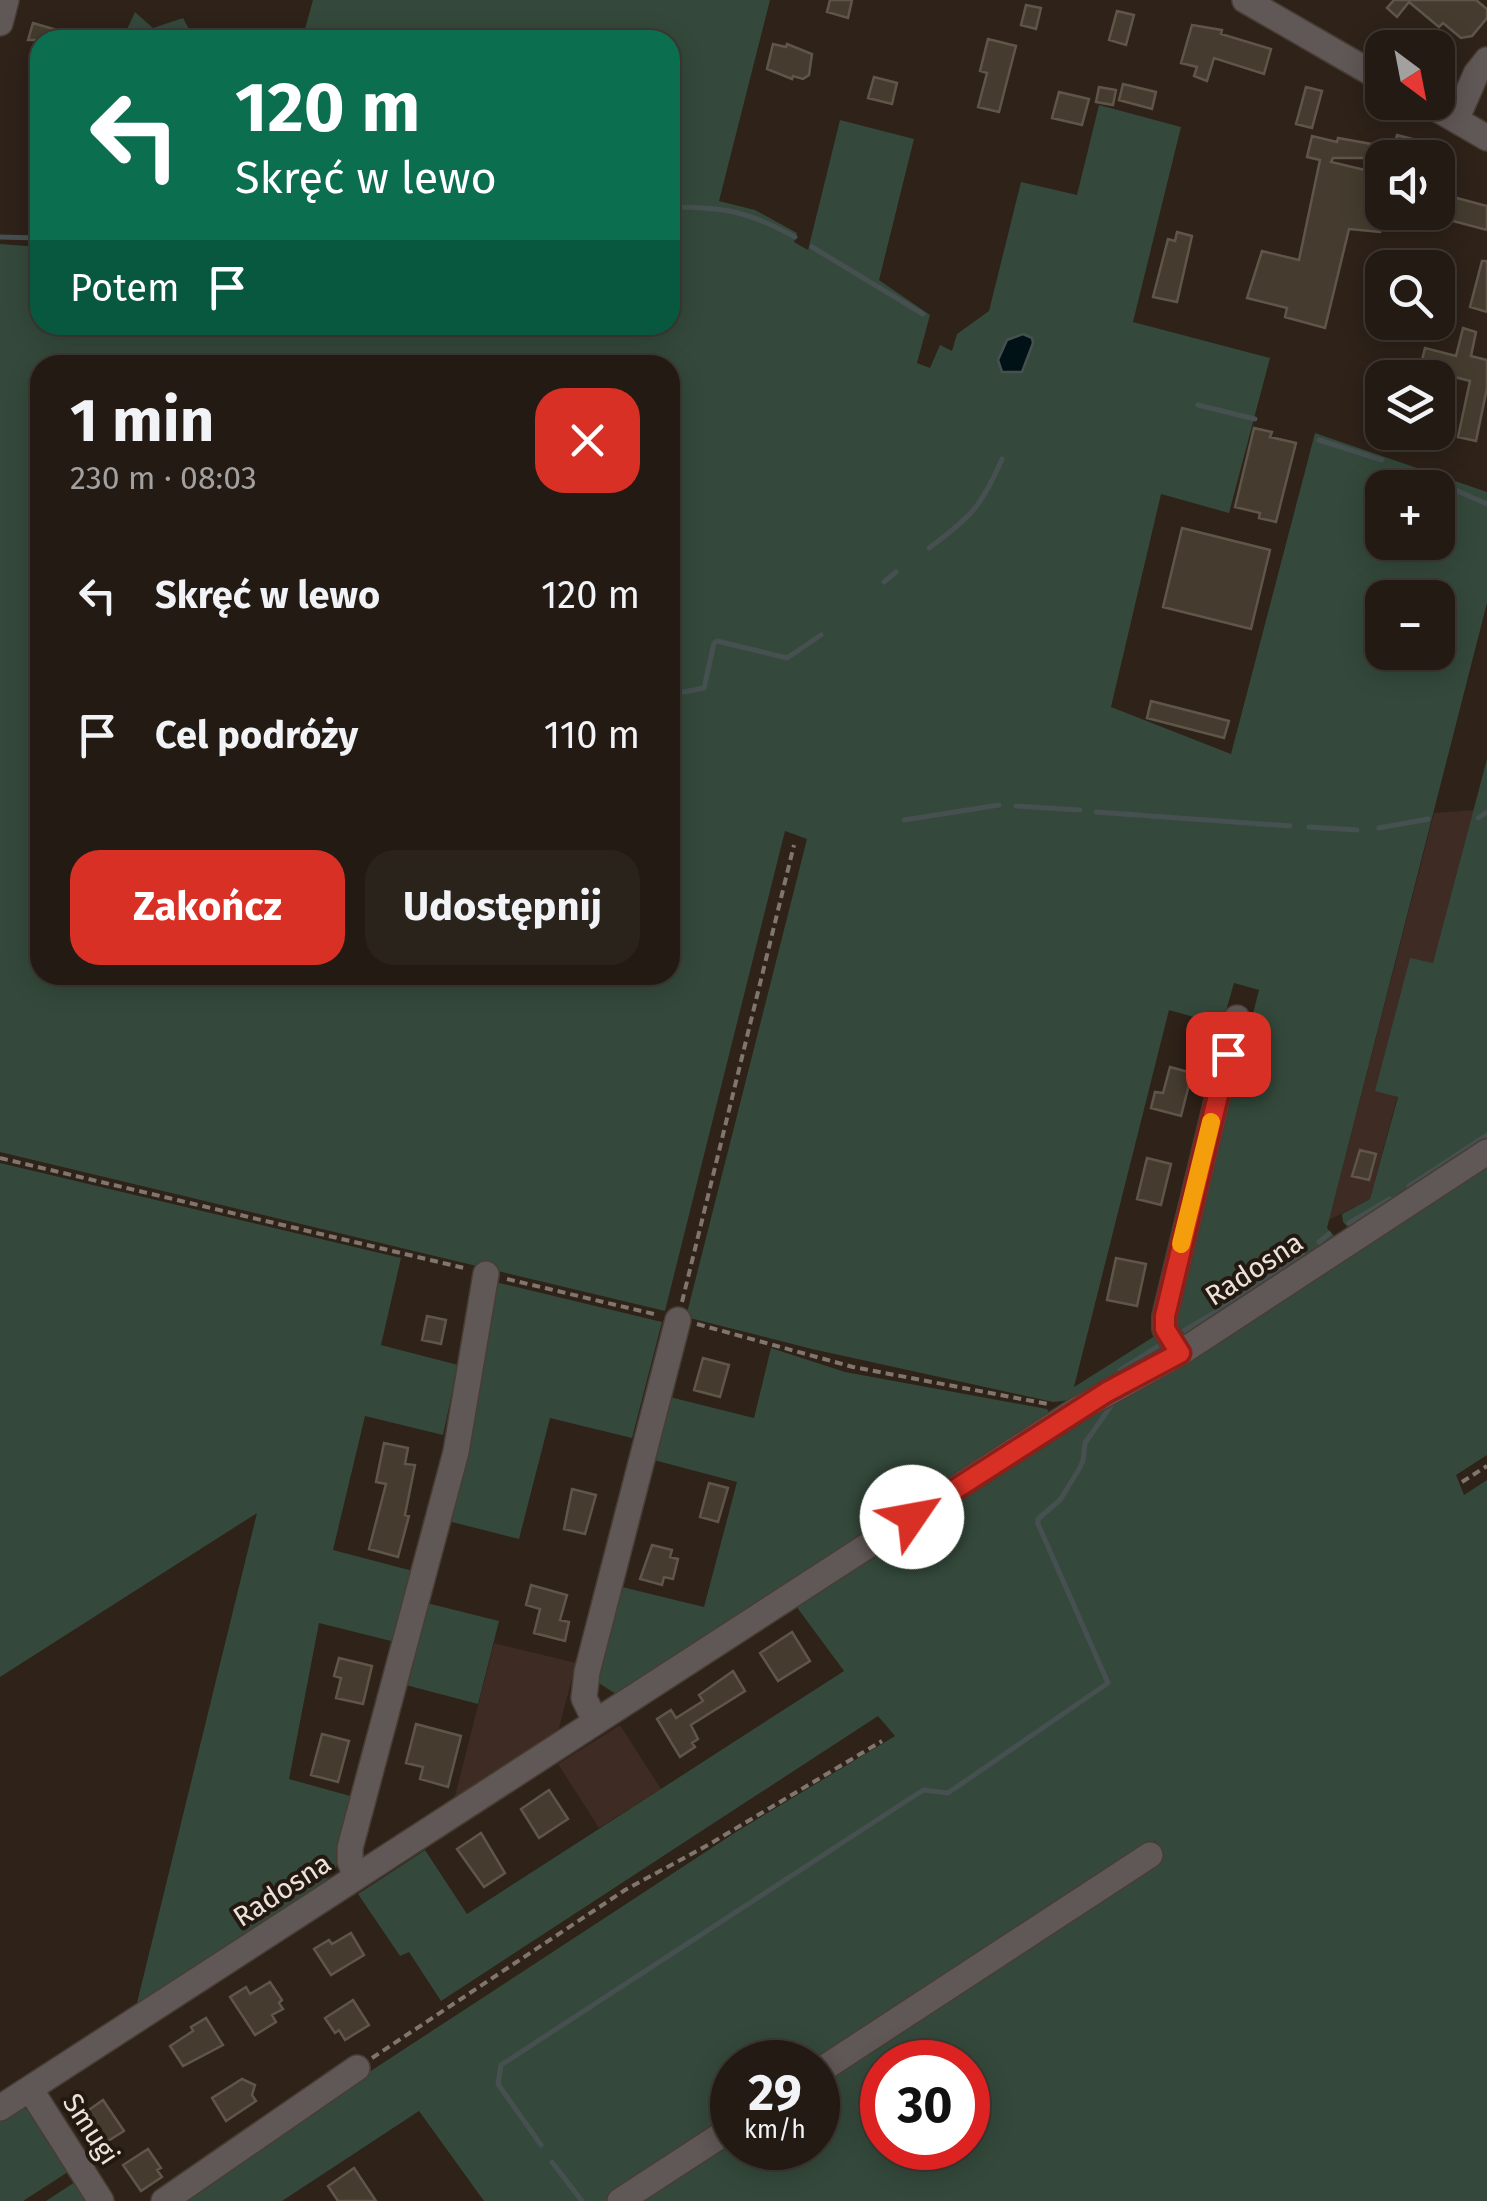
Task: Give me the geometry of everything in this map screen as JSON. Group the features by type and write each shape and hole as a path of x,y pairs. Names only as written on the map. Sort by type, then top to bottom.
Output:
{"street":[{"path":"0,23 6,0"},
{"path":"1246,0 1365,69"},
{"path":"1487,60 1476,74 1456,120 1487,138"},
{"path":"1180,1353 1165,1329 1166,1307 1237,1018"},
{"name":"Radosna","path":"0,2108 1077,1410 1180,1353 1487,1152"},
{"path":"356,1877 350,1848 456,1452 486,1274"},
{"path":"595,1721 584,1698 587,1672 678,1320"},
{"path":"840,2058 1150,1854"},
{"path":"164,2201 358,2068"},
{"name":"Smugi","path":"30,2089 101,2201"},
{"path":"620,2201 710,2142"}],"path":[{"path":"678,1320 794,845"},
{"path":"0,1158 678,1320 853,1367 1077,1410"},
{"path":"1462,1482 1487,1466"},
{"path":"358,2068 625,1890 882,1741"}],"shaded area":[{"path":"1023,334 1032,338 1033,343 1022,372 1002,372 998,360 1007,340"},
{"path":"1474,810 1370,1199 1329,1220 1434,813"},
{"path":"494,1643 576,1663 559,1728 552,1736 454,1800"},
{"path":"620,1725 661,1789 599,1828 558,1764"}],"green space":[{"path":"313,0 770,0 719,201 755,210 797,233 794,242 808,250 840,120 914,139 879,280 930,315 917,363 930,368 940,345 952,351 957,334 989,311 1021,182 1077,195 1099,105 1181,127 1133,322 1270,358 1229,513 1161,494 1111,707 1231,754 1315,433 1423,470 1365,470 1365,560 1455,560 1455,481 1487,492 1487,603 1327,1228 1336,1238 1185,1343 1172,1331 1259,990 1234,983 1222,1025 1169,1010 1074,1387 1158,1334 1165,1348 1071,1400 1053,1402 686,1317 807,839 785,831 665,1311 0,1152 0,244 30,246 30,335 680,335 680,30 305,30"},
{"path":"135,12 153,28 183,18 189,29 188,30 127,30"},
{"path":"1487,759 1487,1145 1350,1230 1342,1214 1370,1199 1398,1097 1375,1091 1410,958 1433,963"},
{"path":"0,1163 401,1258 381,1345 458,1365 443,1435 365,1416 333,1550 413,1571 395,1642 319,1623 289,1779 354,1797 337,1866 316,1894 134,2015 257,1513 0,1677"},
{"path":"1487,1163 1487,1455 1456,1475 1464,1495 1487,1480 1487,2201 637,2201 710,2153 710,2170 840,2170 840,2067 860,2054 860,2170 990,2170 990,2040 882,2040 1162,1855 1155,1841 840,2049 840,2040 710,2040 710,2134 608,2201 484,2201 419,2111 282,2201 183,2201 331,2097 736,1832 895,1736 878,1716 441,2001 409,1952 400,1956 358,1894 425,1850 467,1914 844,1671 793,1602"},
{"path":"495,1282 662,1322 632,1438 550,1418 519,1539 448,1521"},
{"path":"771,1348 845,1372 1047,1409 1051,1416 616,1694 597,1682 618,1586 704,1607 737,1482 650,1459 666,1396 754,1418"},
{"path":"427,1603 499,1621 478,1704 406,1685"},
{"path":"17,2108 29,2109 68,2172 23,2201 0,2201 0,2120"},
{"path":"75,2182 88,2201 46,2201"}],"building":[{"path":"830,0 852,0 848,18 827,12"},
{"path":"1394,0 1476,0 1487,9 1487,18 1472,36 1461,38 1443,23 1439,27 1409,2 1397,17 1387,8"},
{"path":"1026,5 1041,8 1036,29 1021,25"},
{"path":"1117,11 1134,15 1126,45 1109,40"},
{"path":"33,23 57,30 31,30"},
{"path":"1192,25 1222,30 1221,34 1271,49 1264,74 1214,58 1207,81 1194,76 1197,67 1181,63"},
{"path":"988,39 1016,46 999,112 978,107 987,73 980,71"},
{"path":"773,44 787,44 812,54 809,75 792,79 767,69"},
{"path":"874,77 897,83 892,104 868,98"},
{"path":"1123,84 1156,92 1152,109 1119,100"},
{"path":"1099,87 1116,90 1113,105 1096,102"},
{"path":"1306,87 1322,91 1312,128 1296,124"},
{"path":"1059,92 1089,99 1082,125 1052,118"},
{"path":"1312,136 1337,142 1338,138 1365,143 1365,158 1333,158 1331,162 1365,170 1365,230 1380,230 1380,232 1349,229 1325,328 1285,317 1287,308 1247,298 1262,251 1299,260 1320,160 1307,157"},
{"path":"1455,198 1487,206 1487,230 1455,222"},
{"path":"1177,232 1192,236 1177,302 1153,297 1168,239 1175,241"},
{"path":"1482,261 1487,261 1487,312 1470,307"},
{"path":"1463,328 1476,332 1471,356 1487,360 1487,388 1476,441 1458,437 1470,381 1455,377 1455,360 1422,360 1425,348 1456,356"},
{"path":"1254,428 1272,432 1270,437 1296,443 1276,522 1235,507"},
{"path":"1182,528 1270,550 1251,629 1163,607"},
{"path":"1151,701 1229,721 1224,738 1147,718"},
{"path":"1170,1067 1192,1073 1181,1116 1151,1108 1155,1092 1163,1093"},
{"path":"1360,1150 1376,1154 1369,1180 1352,1176"},
{"path":"1147,1158 1171,1164 1161,1205 1137,1199"},
{"path":"1116,1258 1146,1264 1137,1306 1107,1300"},
{"path":"427,1316 446,1320 441,1344 422,1340"},
{"path":"703,1358 729,1365 720,1397 694,1390"},
{"path":"384,1443 408,1448 405,1464 415,1465 405,1515 409,1516 398,1557 369,1549 386,1484 376,1482"},
{"path":"709,1483 728,1488 718,1522 700,1517"},
{"path":"572,1489 596,1495 585,1534 564,1529"},
{"path":"652,1545 672,1550 670,1557 678,1559 673,1579 664,1577 662,1585 640,1579"},
{"path":"531,1585 567,1595 560,1620 569,1622 565,1641 534,1633 540,1609 526,1605"},
{"path":"792,1632 810,1661 778,1681 760,1653"},
{"path":"339,1658 372,1666 363,1704 336,1698 341,1678 334,1676"},
{"path":"733,1671 745,1691 691,1725 698,1739 692,1743 695,1747 680,1757 657,1719 671,1710 676,1718 703,1701 699,1695"},
{"path":"416,1724 461,1736 448,1787 420,1779 423,1767 406,1763"},
{"path":"322,1734 349,1741 338,1782 311,1775"},
{"path":"549,1790 568,1819 539,1838 521,1809"},
{"path":"481,1833 505,1873 484,1887 457,1849"},
{"path":"351,1933 364,1955 331,1975 314,1949"},
{"path":"270,1982 282,2000 279,2003 283,2009 272,2015 276,2022 255,2035 230,1997 246,1987 250,1994"},
{"path":"353,2000 369,2025 345,2040 325,2018"},
{"path":"206,2018 223,2045 183,2066 170,2046"},
{"path":"242,2079 255,2085 252,2095 256,2101 226,2121 212,2098"},
{"path":"103,2100 124,2131 100,2146 83,2114"},
{"path":"148,2149 161,2168 157,2170 162,2177 141,2191 123,2165"},
{"path":"354,2168 376,2201 338,2201 328,2186"}],"waterway":[{"path":"680,207 735,212 795,237"},
{"path":"0,237 30,238"},
{"path":"812,247 923,314"},
{"path":"1198,405 1255,419"},
{"path":"1319,440 1382,460"},
{"path":"929,548 973,510 1002,459"},
{"path":"1455,490 1487,504"},
{"path":"884,582 896,572"},
{"path":"680,693 704,688 717,641 787,658 821,635"},
{"path":"904,820 999,805"},
{"path":"1016,806 1080,810"},
{"path":"1096,812 1290,826"},
{"path":"1478,818 1487,812"},
{"path":"1379,828 1428,819"},
{"path":"1309,827 1357,830"},
{"path":"1409,1186 1487,1135"},
{"path":"1349,1223 1390,1199"},
{"path":"1319,1242 1329,1234"},
{"path":"1182,1332 1303,1253"},
{"path":"1120,1370 1160,1345"},
{"path":"541,2145 498,2084 501,2065 917,1794 924,1790 948,1793 1108,1683 1038,1519 1060,1500 1083,1461 1085,1443 1113,1403"},
{"path":"552,2162 582,2201"}],"slow traffic":[{"path":"1181,1244 1211,1122"}],"route":[{"path":"912,1517 1107,1392 1180,1353 1165,1329 1165,1316 1228,1054"}]}
